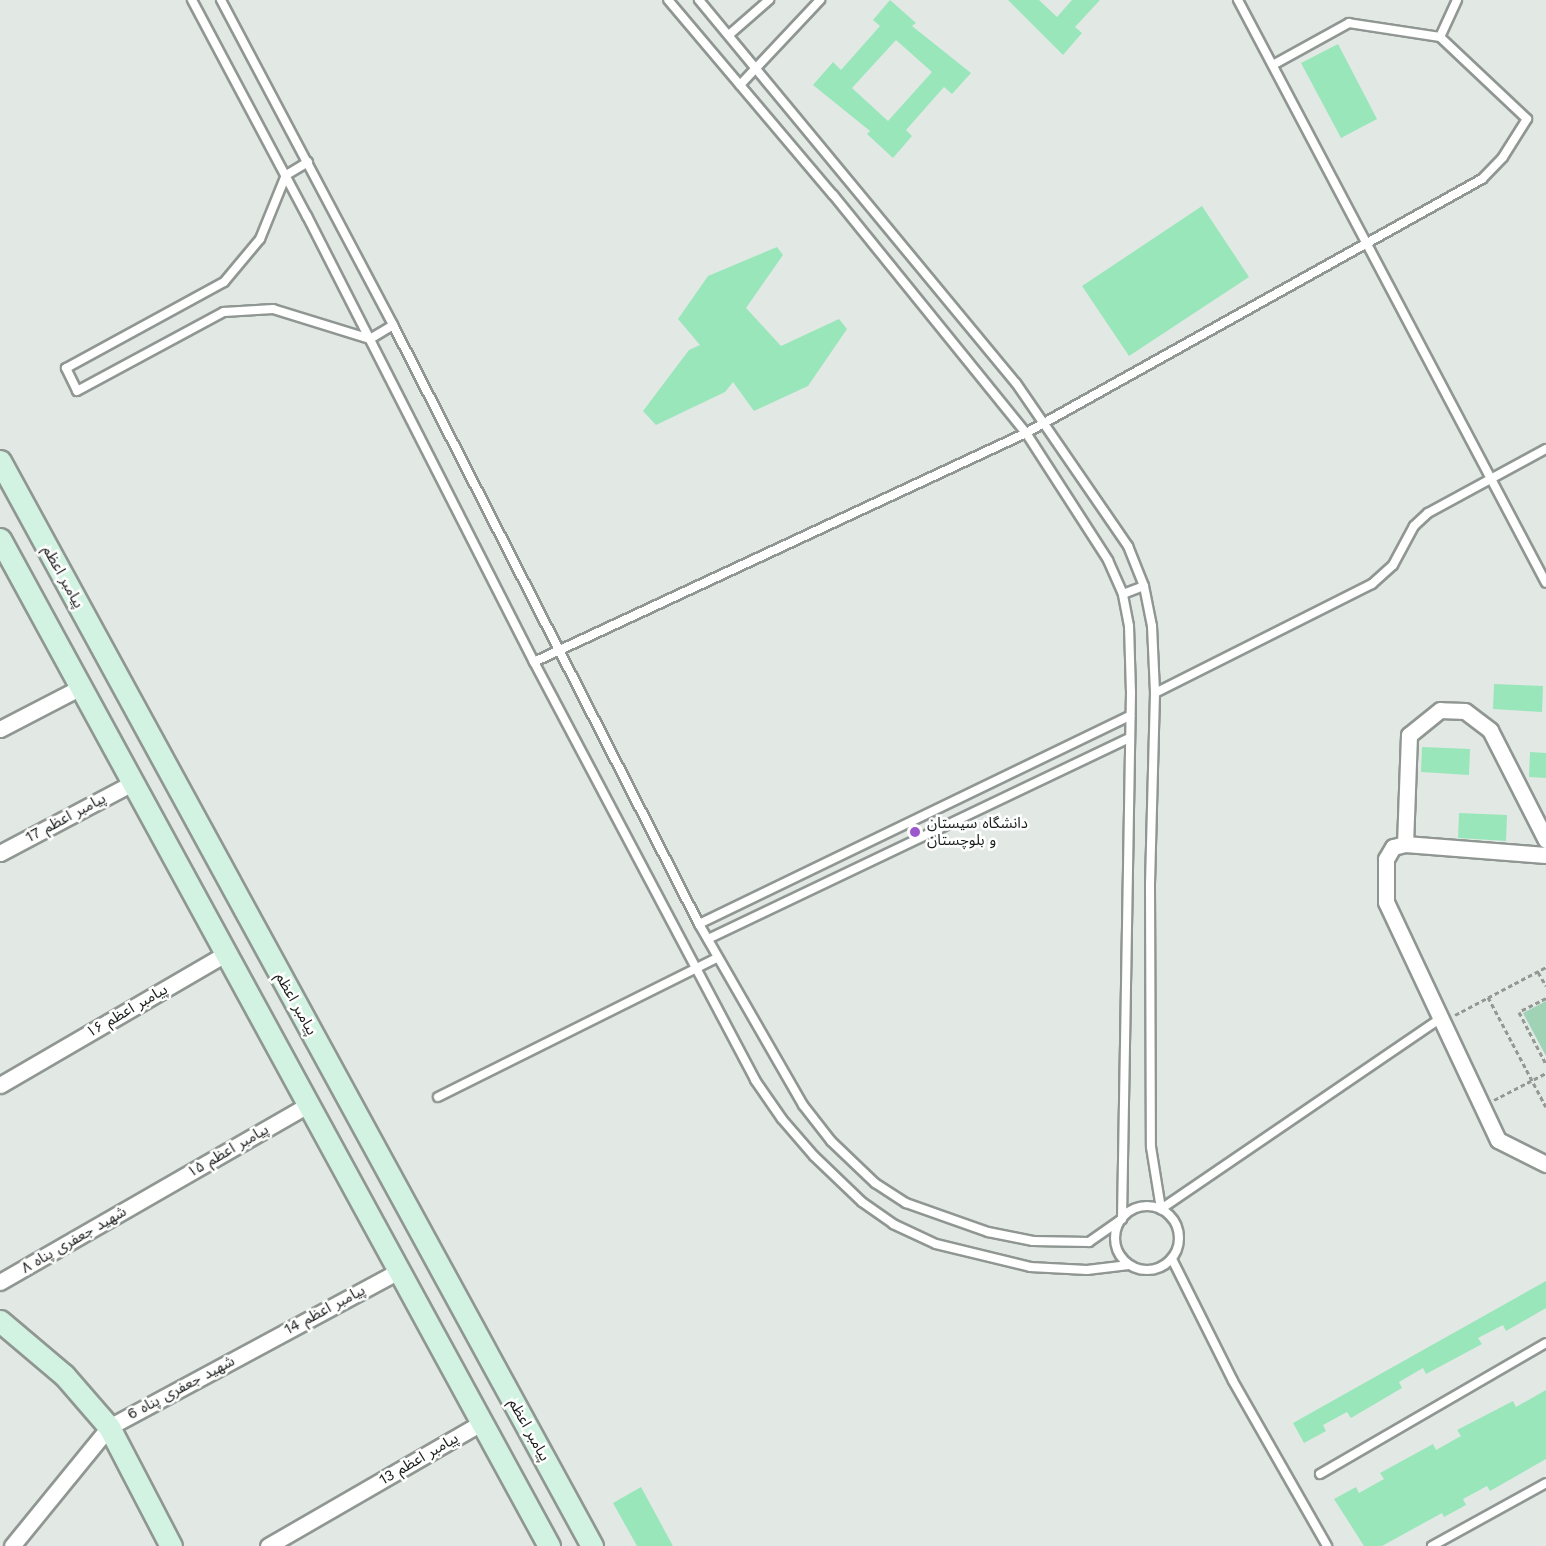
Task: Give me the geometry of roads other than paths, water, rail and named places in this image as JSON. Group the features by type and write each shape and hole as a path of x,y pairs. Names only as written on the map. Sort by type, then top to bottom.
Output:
{"main road":[{"name":"پیامبر اعظم","path":"0,461 592,1546"},
{"path":"0,539 397,1272 549,1546"},
{"path":"0,1321 64,1375 109,1427 171,1546"}],"street":[{"path":"0,729 81,687"},
{"path":"1406,844 1408,735 1440,710 1465,711 1490,730 1546,840"},
{"name":"پیامبر اعظم 17","path":"0,853 132,783"},
{"path":"1546,855 1406,844 1393,847 1386,858 1386,902 1498,1140 1546,1164"},
{"name":"پیامبر اعظم ۱۶","path":"0,1085 225,954"},
{"name":"پیامبر اعظم ۱۵","path":"148,1197 308,1105"},
{"name":"شهید جعفری پناه ۸","path":"0,1282 148,1197"},
{"name":"پیامبر اعظم 14","path":"253,1349 397,1272"},
{"name":"شهید جعفری پناه 6","path":"109,1427 253,1349"},
{"name":"پیامبر اعظم 13","path":"268,1546 481,1423"},
{"path":"12,1546 109,1427"}],"lane":[{"path":"192,0 286,175 534,662 755,1080 814,1156 862,1203 925,1239 976,1256 1030,1267 1087,1270 1129,1265 1156,1269 1172,1259"},
{"path":"221,0 393,326 717,958 803,1105 838,1148 875,1183 906,1203 945,1220 1032,1241 1089,1242 1139,1207 1161,1209 1443,1019"},
{"path":"668,0 1026,433 1108,560 1123,594 1130,626 1130,738 1122,1219 1117,1228 1117,1249 1129,1265"},
{"path":"699,0 759,69 1045,421 1128,546 1144,586 1152,626 1155,693 1150,885 1151,1147 1161,1209 1179,1231 1172,1259 1233,1381 1327,1546"},
{"path":"730,34 769,0"},
{"path":"740,85 759,69 820,0"},
{"path":"1238,0 1367,240 1546,583"},
{"path":"1440,36 1457,0"},
{"path":"534,662 1026,433 1367,240 1482,179 1503,157 1527,119 1440,36 1348,23 1273,65"},
{"path":"308,162 286,175 260,239 224,282 66,368 77,391 224,312 273,309 370,339 393,326"},
{"path":"1155,693 1372,584 1393,565 1414,526 1428,513 1491,475 1546,449"},
{"path":"1123,594 1144,586"},
{"path":"699,924 1130,716"},
{"path":"708,939 1130,738"},
{"path":"438,1097 717,958"},
{"path":"1320,1474 1546,1343"},
{"path":"1432,1546 1546,1483"}],"place":[{"name":"دانشگاه سیستان و بلوچستان","path":"915,832"}]}
